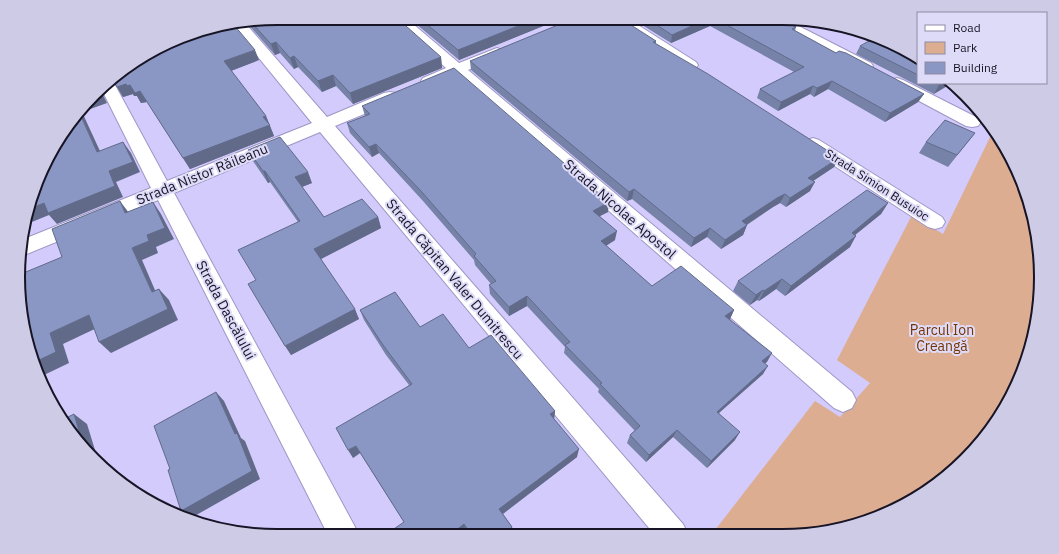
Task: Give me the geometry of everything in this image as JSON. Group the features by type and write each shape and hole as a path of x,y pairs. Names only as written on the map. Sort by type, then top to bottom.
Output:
{"street":[{"name":"Strada Nicolae Apostol","path":"405,25 843,400"},
{"path":"628,25 703,74"},
{"path":"789,25 972,122"},
{"name":"Strada Căpitan Valer Dumitrescu","path":"241,28 669,529"},
{"name":"Strada Nistor Răileanu","path":"27,246 513,47"},
{"name":"Strada Dascălului","path":"109,89 341,529"},
{"name":"Strada Simion Busuioc","path":"803,137 935,222"}],"green space":[{"name":"Parcul Ion Creangă","path":"991,135 1008,166 1021,196 1032,244 1034,277 1032,310 1021,358 1000,403 982,430 960,455 922,487 893,503 863,516 815,527 782,529 716,529 815,401 840,417 870,383 837,360 912,215 943,234"}],"building":[{"path":"405,25 441,57 350,93 333,75 318,81 294,56 290,58 276,42 271,44 255,26"},
{"path":"428,25 520,25 458,50"},
{"path":"558,25 631,25 656,41 653,42 708,74 839,158 808,178 815,182 790,198 785,194 777,198 742,221 747,225 725,240 710,228 694,238 634,189 629,192 470,61"},
{"path":"657,25 694,25 672,35"},
{"path":"727,25 793,26 796,27 792,29 836,53 839,51 846,53 924,94 890,113 832,81 817,88 813,86 781,102 760,89 804,67"},
{"path":"237,28 255,50 224,61 266,116 263,117 270,125 183,158 140,91 135,93 130,85 127,86 126,84 117,87 115,84 137,67 166,51 196,38"},
{"path":"870,41 893,51 917,64 917,74 860,46"},
{"path":"454,68 609,202 593,211 617,231 601,241 652,286 681,266 734,310 725,316 772,353 762,361 768,366 717,412 740,432 711,461 677,430 649,455 630,435 640,426 600,384 602,383 565,345 570,342 527,296 509,307 489,285 496,281 474,256 476,254 421,191 376,144 369,147 347,123 370,114 362,106"},
{"path":"82,118 97,152 123,142 133,162 109,171 115,186 48,213 44,203 35,207 38,196 51,166 67,137"},
{"path":"945,120 975,133 957,155 926,142"},
{"path":"280,137 308,172 295,177 324,217 362,199 378,217 314,249 355,309 285,346 248,284 256,280 238,250 300,221 265,171 263,171 248,150"},
{"path":"867,190 888,203 852,233 856,236 791,286 782,279 756,295 738,281"},
{"path":"120,201 125,213 153,202 165,228 147,235 149,241 132,248 152,292 159,289 168,309 99,342 89,315 50,333 56,352 39,360 27,310 25,272 62,257 52,229"},
{"path":"395,292 420,327 443,314 469,348 491,335 555,411 550,414 579,449 499,509 512,527 510,529 468,529 464,524 458,529 394,529 404,522 356,446 348,450 336,428 412,384 383,345 360,310"},
{"path":"216,392 235,434 237,433 252,471 181,510 168,470 170,469 154,426"},
{"path":"74,414 80,433 77,430 67,417"}]}
